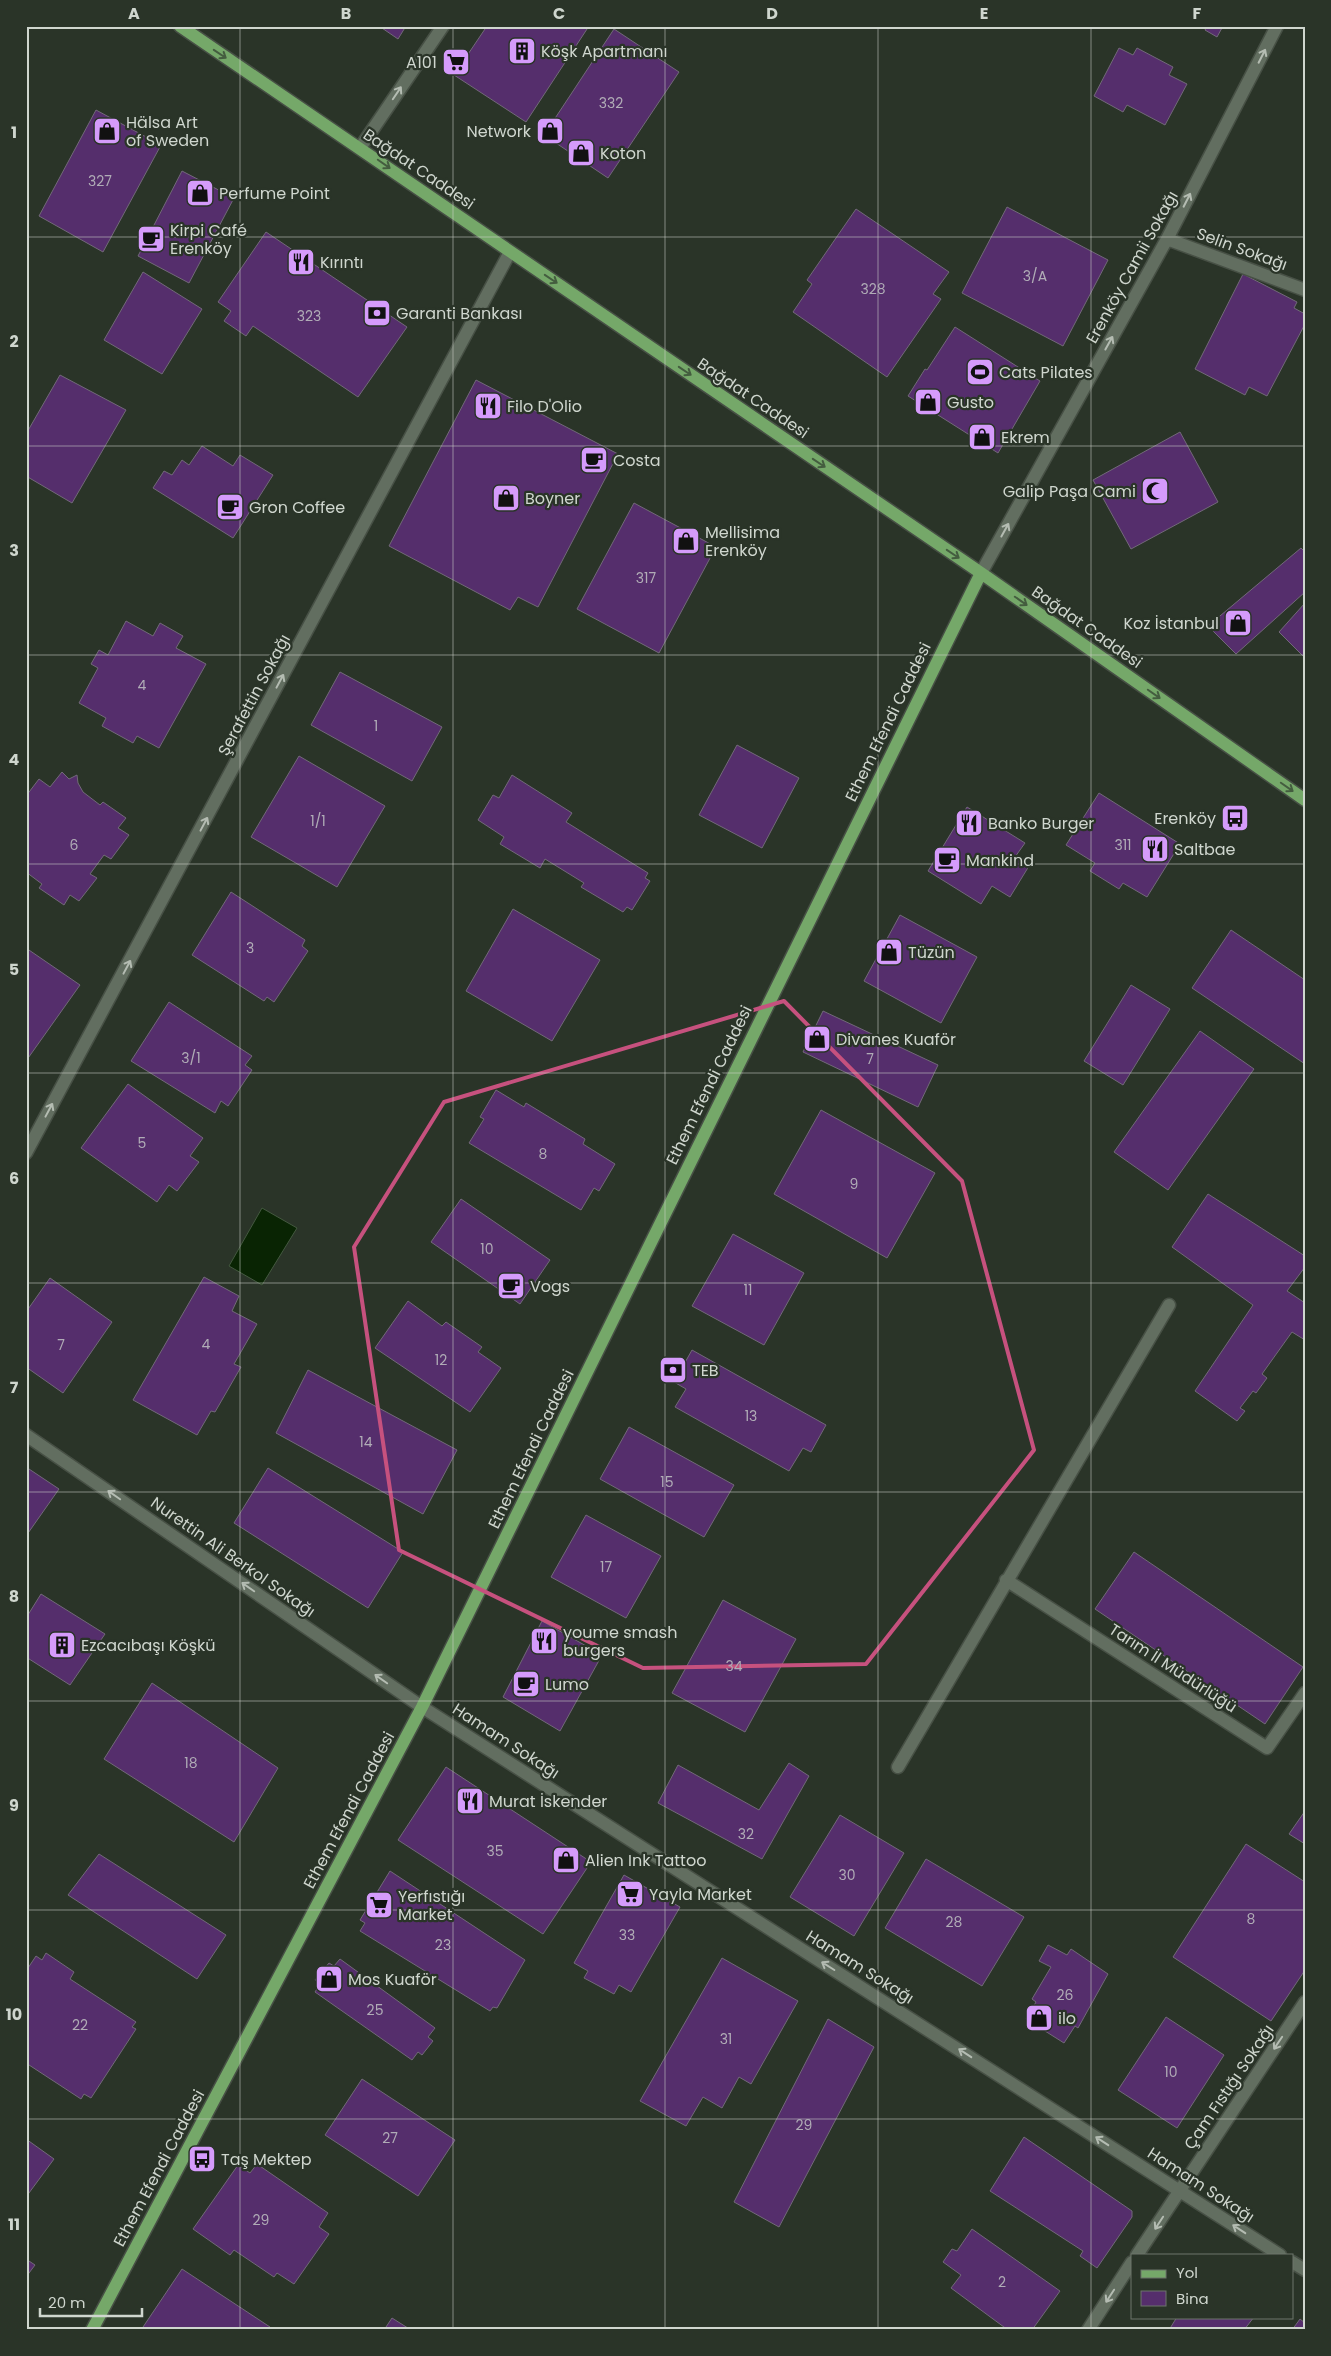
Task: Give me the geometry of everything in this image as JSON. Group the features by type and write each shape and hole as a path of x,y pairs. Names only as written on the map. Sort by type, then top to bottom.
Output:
{"main road":[{"name":"Bağdat Caddesi","path":"180,26 981,573 1305,800"},
{"name":"Ethem Efendi Caddesi","path":"92,2330 422,1707 981,573"}],"street":[{"path":"360,148 443,26"},
{"name":"Erenköy Camii Sokağı","path":"981,573 1167,239 1277,26"},
{"name":"Selin Sokağı","path":"1167,239 1305,290"},
{"name":"Şerafettin Sokağı","path":"26,1153 510,252"},
{"path":"898,1767 1169,1305"},
{"name":"Nurettin Ali Berkol Sokağı","path":"26,1435 422,1707"},
{"name":"Tarım İl Müdürlüğü","path":"1006,1580 1267,1748 1305,1693"},
{"name":"Hamam Sokağı","path":"422,1707 1278,2254"},
{"name":"Çam Fıstığı Sokağı","path":"1138,2254 1305,2002"},
{"path":"1294,2263 1305,2270"},
{"path":"1088,2330 1131,2264"}],"highlighted area":[{"path":"784,1001 962,1181 1034,1450 866,1664 643,1668 399,1550 354,1247 444,1102"}],"shaded area":[{"path":"262,1208 297,1228 262,1285 229,1266"}],"building":[{"path":"379,26 406,26 398,39"},
{"name":"Köşk Apartmanı","path":"487,26 589,26 526,122 454,75"},
{"path":"1207,26 1223,26 1217,37 1205,30"},
{"path":"614,29 679,72 608,178 544,135"},
{"path":"1119,48 1133,55 1137,48 1173,67 1169,75 1187,84 1165,125 1127,105 1123,112 1094,96"},
{"path":"96,110 161,145 103,252 39,216"},
{"path":"182,171 234,198 189,283 138,256"},
{"path":"1007,207 1108,260 1063,346 962,293"},
{"path":"856,209 949,272 933,294 941,299 887,377 793,312 812,284 807,280"},
{"path":"266,232 407,327 358,397 253,326 246,336 224,321 231,311 218,302"},
{"path":"143,272 202,309 162,374 104,340"},
{"path":"1243,274 1297,302 1294,308 1305,314 1305,324 1267,396 1249,387 1245,395 1195,369"},
{"path":"955,327 1040,381 998,453 908,396"},
{"path":"60,375 126,410 72,503 26,476 26,434"},
{"path":"476,380 618,454 538,607 518,597 510,610 389,546"},
{"name":"Galip Paşa Cami","path":"1180,432 1218,502 1131,549 1093,480"},
{"path":"202,446 233,466 240,455 273,475 233,538 153,488 164,471 172,475 182,460 189,465"},
{"path":"634,503 716,547 659,653 577,609"},
{"path":"1301,548 1305,552 1305,592 1236,654 1208,626"},
{"path":"1305,603 1305,658 1279,632"},
{"path":"126,621 153,636 160,623 183,636 176,648 206,664 159,748 137,736 133,743 102,726 106,718 79,703 98,668 91,664 99,650 108,655"},
{"path":"340,672 442,727 412,781 311,725"},
{"path":"737,745 799,778 762,848 699,815"},
{"path":"299,756 385,806 337,887 251,837"},
{"path":"62,772 69,779 77,775 78,783 83,792 100,805 103,802 126,818 118,828 129,835 111,859 104,855 90,874 97,878 79,901 70,895 64,905 39,888 42,884 26,872 26,796 39,779 50,787"},
{"path":"512,775 572,813 566,822 648,873 645,878 650,881 632,910 627,907 623,912 581,887 584,883 545,859 540,868 500,844 504,837 478,820 493,795 499,798"},
{"path":"1099,793 1180,844 1147,897 1123,883 1119,889 1090,871 1095,863 1066,845"},
{"path":"967,807 1025,843 1015,857 1029,866 1010,897 992,886 981,904 928,871"},
{"path":"231,892 305,940 302,946 308,951 274,1002 267,997 264,1001 192,955"},
{"path":"513,909 600,960 552,1041 466,991"},
{"path":"900,915 977,957 941,1023 864,981"},
{"path":"1231,930 1305,980 1305,1064 1192,988"},
{"path":"26,948 80,985 26,1061"},
{"path":"1131,985 1170,1009 1123,1085 1084,1061"},
{"path":"169,1002 252,1056 245,1065 252,1070 228,1106 221,1101 215,1113 131,1061"},
{"path":"823,1011 938,1065 918,1107 803,1052"},
{"path":"1200,1031 1254,1069 1168,1190 1114,1152"},
{"path":"128,1084 203,1138 190,1156 199,1162 177,1191 169,1185 157,1202 81,1148"},
{"path":"496,1090 524,1107 526,1103 585,1139 583,1144 615,1164 599,1191 594,1188 581,1210 469,1143 484,1119 480,1117"},
{"path":"821,1110 935,1173 887,1258 774,1194"},
{"path":"1208,1194 1305,1256 1305,1267 1287,1291 1305,1303 1305,1340 1292,1332 1262,1374 1267,1378 1256,1393 1253,1391 1240,1408 1245,1411 1237,1421 1195,1391 1253,1305 1172,1247"},
{"path":"461,1199 550,1260 520,1304 431,1242"},
{"path":"733,1234 804,1273 764,1345 692,1306"},
{"path":"204,1277 239,1296 232,1311 257,1324 234,1364 241,1367 215,1412 211,1411 197,1435 133,1400"},
{"path":"50,1278 112,1322 63,1393 26,1367 26,1312"},
{"path":"408,1301 442,1326 446,1322 482,1347 478,1352 501,1368 470,1412 375,1348"},
{"path":"692,1350 826,1425 811,1452 803,1448 789,1471 675,1407 686,1389 674,1382"},
{"path":"308,1370 457,1450 423,1514 276,1433"},
{"path":"629,1427 734,1485 704,1537 600,1479"},
{"path":"26,1467 59,1489 26,1536"},
{"path":"268,1468 403,1552 368,1608 234,1523"},
{"path":"586,1515 661,1556 626,1618 551,1577"},
{"path":"1134,1552 1303,1667 1265,1724 1095,1609"},
{"name":"Ezcacıbaşı Köşkü","path":"41,1594 105,1634 70,1685 26,1657 26,1618"},
{"path":"723,1600 796,1639 745,1732 672,1693"},
{"path":"542,1621 602,1655 560,1731 503,1697"},
{"path":"152,1683 278,1768 234,1842 104,1759"},
{"path":"789,1763 809,1776 762,1859 658,1803 678,1765 759,1810"},
{"path":"446,1767 591,1862 543,1934 398,1840"},
{"path":"1305,1811 1305,1844 1289,1834"},
{"path":"840,1815 904,1853 854,1936 790,1897"},
{"path":"1246,1844 1305,1882 1305,1970 1271,2021 1173,1957"},
{"path":"99,1854 226,1935 197,1979 68,1895"},
{"path":"926,1859 1024,1917 982,1986 885,1928"},
{"path":"390,1871 525,1960 497,2008 493,2007 490,2011 360,1931 365,1923 360,1920"},
{"path":"624,1875 680,1907 631,1992 619,1985 614,1994 584,1978 588,1971 574,1963"},
{"path":"1048,1945 1067,1955 1071,1949 1108,1974 1078,2028 1075,2026 1064,2043 1026,2019 1036,2002 1032,1999 1051,1967 1039,1961"},
{"path":"46,1953 74,1972 70,1979 136,2022 132,2027 136,2029 91,2098 84,2094 81,2099 26,2063 26,1971 36,1956 42,1960"},
{"path":"722,1958 798,2001 751,2084 739,2077 722,2108 703,2097 686,2126 640,2101"},
{"path":"340,1959 435,2028 428,2037 433,2041 422,2055 418,2052 412,2060 315,1992 320,1984 315,1980 329,1963 334,1966"},
{"path":"1166,2017 1224,2055 1177,2128 1118,2090"},
{"path":"828,2019 874,2047 779,2227 734,2202"},
{"path":"362,2079 455,2140 418,2196 325,2135"},
{"path":"1024,2137 1132,2211 1132,2217 1097,2268 1080,2256 1083,2251 990,2191"},
{"path":"26,2139 54,2159 26,2197"},
{"path":"257,2164 328,2213 319,2227 329,2234 294,2284 277,2273 274,2277 234,2250 230,2255 193,2229 238,2165 250,2173"},
{"path":"972,2229 1060,2291 1032,2330 1008,2330 951,2288 961,2275 943,2262 952,2249 957,2251"},
{"path":"26,2259 35,2265 26,2277"},
{"path":"182,2269 270,2327 268,2330 141,2330"},
{"path":"392,2318 411,2330 384,2330"},
{"path":"1176,2318 1253,2318 1244,2330 1169,2330"},
{"path":"1300,2319 1305,2323 1305,2330 1292,2330"}],"place":[{"name":"Köşk Apartmanı","path":"522,51"},
{"name":"A101","path":"456,62"},
{"name":"Hälsa Art of Sweden","path":"107,131"},
{"name":"Network","path":"550,131"},
{"name":"Koton","path":"581,153"},
{"name":"Perfume Point","path":"200,193"},
{"name":"Kirpi Café Erenköy","path":"151,239"},
{"name":"Kırıntı","path":"301,262"},
{"name":"Garanti Bankası","path":"377,313"},
{"name":"Cats Pilates","path":"980,372"},
{"name":"Gusto","path":"928,402"},
{"name":"Filo D'Olio","path":"488,406"},
{"name":"Ekrem","path":"982,437"},
{"name":"Costa","path":"594,460"},
{"name":"Galip Paşa Cami","path":"1155,491"},
{"name":"Boyner","path":"506,498"},
{"name":"Gron Coffee","path":"230,507"},
{"name":"Mellisima Erenköy","path":"686,541"},
{"name":"Koz İstanbul","path":"1238,623"},
{"name":"Erenköy","path":"1235,818"},
{"name":"Banko Burger","path":"969,823"},
{"name":"Saltbae","path":"1155,849"},
{"name":"Mankind","path":"947,860"},
{"name":"Tüzün","path":"889,952"},
{"name":"Divanes Kuaför","path":"817,1039"},
{"name":"Vogs","path":"511,1286"},
{"name":"TEB","path":"673,1370"},
{"name":"youme smash burgers","path":"544,1641"},
{"name":"Ezcacıbaşı Köşkü","path":"62,1645"},
{"name":"Lumo","path":"526,1684"},
{"name":"Murat İskender","path":"470,1801"},
{"name":"Alien Ink Tattoo","path":"566,1860"},
{"name":"Yayla Market","path":"630,1894"},
{"name":"Yerfıstığı Market","path":"379,1905"},
{"name":"Mos Kuaför","path":"329,1979"},
{"name":"ilo","path":"1039,2018"},
{"name":"Taş Mektep","path":"202,2159"}]}
